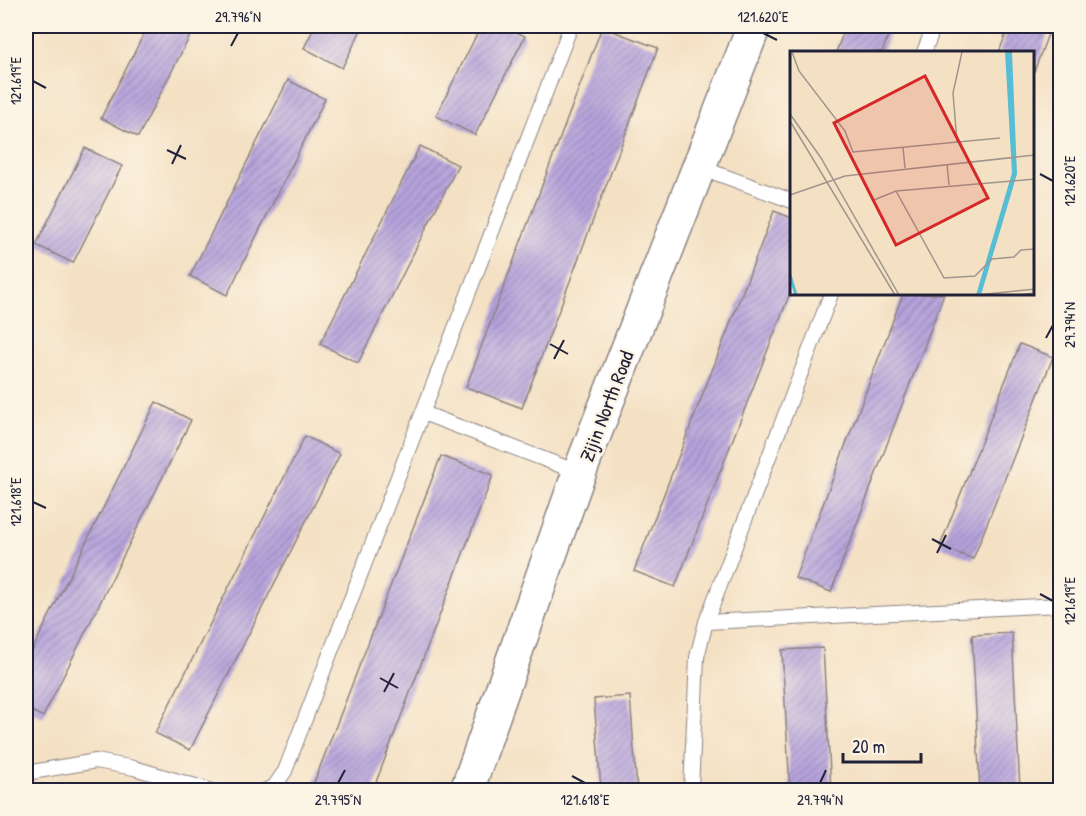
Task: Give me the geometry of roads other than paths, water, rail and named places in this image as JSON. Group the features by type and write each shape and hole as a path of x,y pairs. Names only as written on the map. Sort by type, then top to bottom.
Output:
{"street":[{"name":"Zijin North Road","path":"467,790 580,472 754,26"}],"lane":[{"path":"266,790 274,787 285,771 571,26"},
{"path":"924,51 934,26"},
{"path":"699,167 790,200"},
{"path":"691,790 697,657 706,622 830,296"},
{"path":"423,413 580,472"},
{"path":"706,622 1060,605"},
{"path":"26,773 96,761 134,768 209,790"}]}
